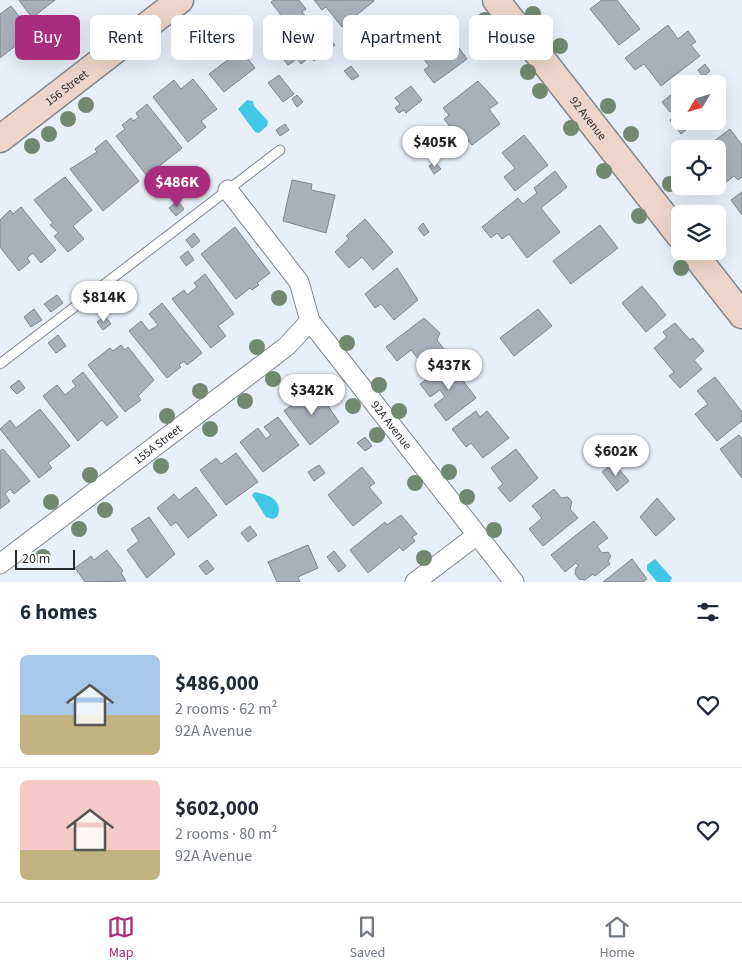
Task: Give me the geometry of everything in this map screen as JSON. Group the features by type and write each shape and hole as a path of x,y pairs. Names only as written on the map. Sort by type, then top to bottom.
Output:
{"street":[{"name":"156 Street","path":"0,138 180,0"},
{"name":"92 Avenue","path":"496,0 671,224"},
{"name":"92A Avenue","path":"228,190 299,282 310,321 514,582"},
{"path":"699,260 742,315"},
{"name":"155A Street","path":"0,564 287,346 310,321"},
{"path":"415,582 477,535"}],"lane":[{"path":"0,364 280,150"}],"water":[{"path":"247,100 253,101 254,106 268,121 267,126 259,133 255,132 238,109"},
{"path":"255,492 273,498 278,506 277,517 273,519 266,517 252,495"},
{"path":"655,559 672,578 670,582 657,582 647,570 647,565"}],"building":[{"path":"19,0 55,0 36,15 30,15"},
{"path":"274,0 299,0 306,9 302,12 304,15 281,15 271,2"},
{"path":"314,0 374,1 357,15 343,15 342,27 326,7 322,10"},
{"path":"602,0 617,0 640,29 619,45 590,9"},
{"path":"11,6 18,15 15,15 15,46 0,58 0,14"},
{"path":"668,25 678,39 688,31 696,42 691,45 700,56 675,75 671,75 671,78 661,86 644,64 635,70 625,58"},
{"path":"459,48 467,59 434,83 424,70 429,66 424,60 459,60"},
{"path":"228,60 249,60 255,68 224,92 209,74"},
{"path":"284,60 296,60 288,65"},
{"path":"298,60 306,60 301,64"},
{"path":"705,64 710,71 705,75 702,75 698,70"},
{"path":"351,66 359,76 352,80 344,71"},
{"path":"279,75 294,94 283,102 268,83"},
{"path":"193,79 217,109 201,121 206,127 188,142 153,97 174,80 181,89"},
{"path":"478,81 498,103 489,109 500,124 472,145 468,140 464,144 444,119 449,115 443,108"},
{"path":"411,86 422,100 406,113 404,110 399,113 395,108 400,104 395,98"},
{"path":"297,95 303,102 297,107 292,99"},
{"path":"671,95 671,111 670,112 662,102"},
{"path":"147,104 182,148 147,176 116,136 125,129 122,125 131,118 133,121 139,117 136,113"},
{"path":"285,124 289,130 280,136 276,130"},
{"path":"730,129 742,145 742,177 738,180 734,176 726,182 726,140 716,140"},
{"path":"678,130 686,130 681,134"},
{"path":"524,135 548,165 515,191 504,177 515,168 502,153"},
{"path":"106,140 139,181 103,211 70,169 97,152 95,149"},
{"path":"435,162 441,169 434,174 429,166"},
{"path":"555,171 567,187 541,208 560,232 527,258 509,234 502,239 497,233 491,238 482,227 518,198 523,204 537,193 534,188"},
{"path":"65,177 92,210 73,226 84,239 68,252 54,236 59,233 50,225 53,223 34,200"},
{"path":"292,180 312,184 311,190 335,195 326,233 283,221"},
{"path":"742,192 742,215 731,200"},
{"path":"178,201 184,209 176,216 169,208"},
{"path":"21,207 56,250 41,263 33,253 27,258 30,262 19,271 0,247 0,220 10,210 13,214"},
{"path":"365,219 393,252 373,270 362,257 349,268 335,252 349,239 346,236"},
{"path":"423,223 429,232 424,236 418,228"},
{"path":"600,225 618,248 571,284 553,261"},
{"path":"235,227 270,273 257,283 259,285 252,290 250,288 236,299 201,254"},
{"path":"194,233 200,241 192,248 186,240"},
{"path":"188,251 194,260 186,266 180,257"},
{"path":"397,268 418,300 394,320 381,304 375,308 365,294"},
{"path":"205,274 234,314 218,326 226,336 211,348 172,299 184,290 187,295 197,287 194,283"},
{"path":"129,285 135,293 124,301 118,293"},
{"path":"642,286 666,315 646,332 622,303"},
{"path":"57,295 63,303 51,312 44,304"},
{"path":"162,303 202,353 187,365 184,361 179,365 181,367 167,378 129,331 141,321 149,331 158,325 149,314"},
{"path":"34,309 42,320 31,327 24,317"},
{"path":"538,309 552,326 514,356 500,338"},
{"path":"105,316 111,324 103,330 97,322"},
{"path":"424,318 440,333 437,340 444,349 423,365 411,350 397,361 386,347"},
{"path":"675,323 690,340 693,338 704,351 694,360 702,369 680,388 669,376 674,372 654,348 667,337 663,332"},
{"path":"58,335 66,346 56,353 48,343"},
{"path":"121,345 125,350 128,347 154,380 138,396 141,400 125,412 88,365 110,348 113,351"},
{"path":"449,362 476,398 446,421 434,405 445,397 440,390 430,397 420,384"},
{"path":"83,372 118,417 107,426 102,420 78,441 43,396 57,385 65,395 76,386 72,381"},
{"path":"715,377 742,412 742,421 717,441 695,414 708,404 697,391"},
{"path":"19,380 25,388 17,394 10,387"},
{"path":"315,387 339,422 310,445 284,411"},
{"path":"40,409 70,446 48,463 52,468 39,478 0,429 10,420 16,428"},
{"path":"476,411 480,417 487,411 509,438 483,458 471,443 466,447 452,429"},
{"path":"278,417 299,445 263,472 240,442 258,428 266,439 271,435 264,427"},
{"path":"739,435 742,439 742,478 720,449"},
{"path":"365,437 372,446 365,451 357,443"},
{"path":"3,449 30,481 14,494 10,489 5,494 10,501 0,509 0,451"},
{"path":"516,449 538,478 510,502 498,488 503,484 491,468"},
{"path":"236,453 258,482 226,505 200,470 216,458 221,464"},
{"path":"614,463 629,481 617,491 602,472"},
{"path":"319,465 325,473 314,481 308,472"},
{"path":"362,467 375,483 369,487 382,503 353,526 328,495"},
{"path":"196,487 217,515 188,538 176,522 171,526 157,508 174,494 179,500"},
{"path":"554,489 561,498 568,497 572,502 570,509 578,518 543,546 529,529 542,518 532,506"},
{"path":"657,498 675,519 656,536 640,517"},
{"path":"401,515 417,534 412,537 415,541 403,551 400,547 368,573 350,550 385,522 387,525"},
{"path":"149,517 175,554 147,578 127,550 139,541 131,529"},
{"path":"594,521 608,538 597,546 602,553 608,552 611,556 608,561 610,564 595,576 593,574 585,580 579,579 575,574 576,568 579,566 576,563 565,572 551,555"},
{"path":"250,526 257,535 248,542 241,533"},
{"path":"308,545 318,568 298,577 300,582 277,582 268,562"},
{"path":"107,550 123,571 121,573 126,581 85,582 75,568 91,556 94,560"},
{"path":"334,551 346,566 339,572 327,557"},
{"path":"632,559 647,579 643,582 603,582"},
{"path":"207,560 214,569 206,575 199,566"}]}
